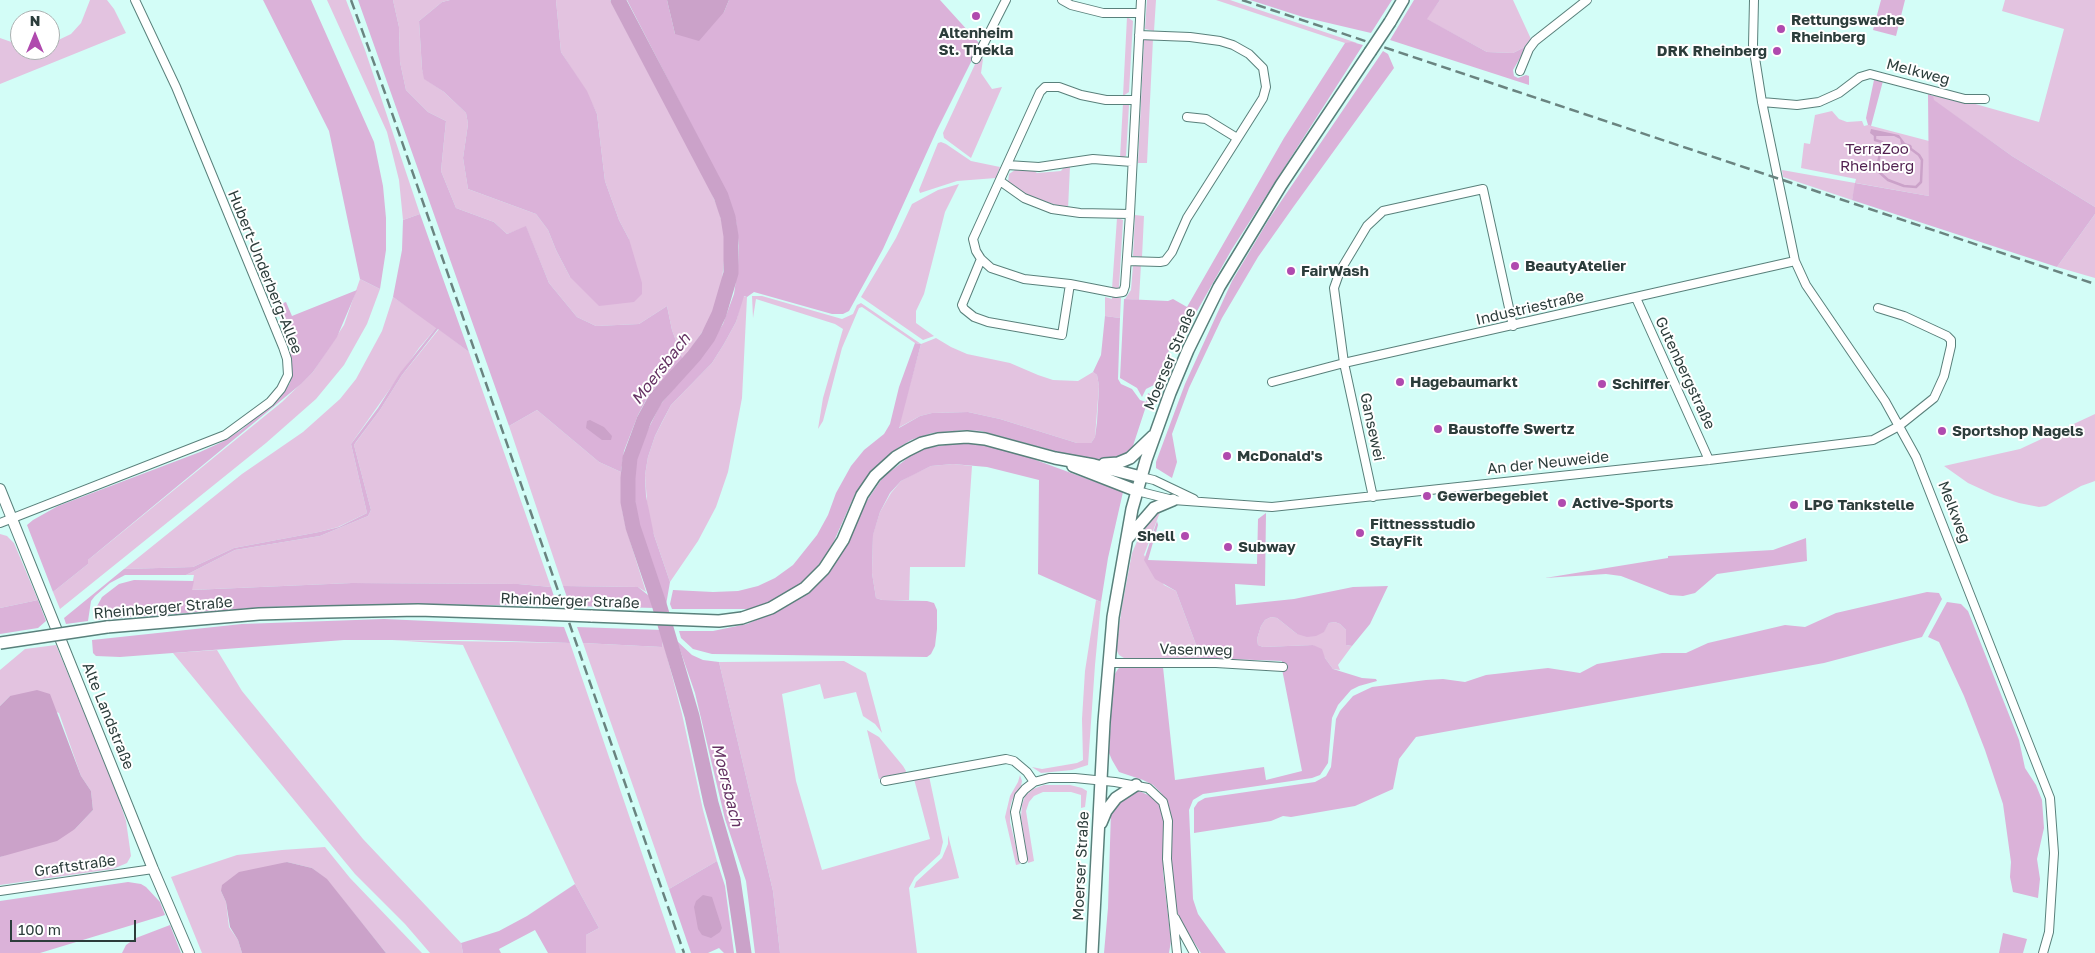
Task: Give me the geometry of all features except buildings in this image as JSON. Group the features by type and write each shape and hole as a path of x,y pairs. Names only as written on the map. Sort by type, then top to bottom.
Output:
{"main road":[{"name":"Moerser Straße","path":"1092,953 1100,780 1113,617 1137,491 1154,434 1188,350 1219,287 1281,185 1403,0"},
{"path":"1094,465 1118,463 1130,458 1154,434"},
{"name":"Rheinberger Straße","path":"0,643 107,628 259,614 418,610 719,621 742,618 771,608 805,588 824,569 843,540 862,495 875,476 896,457 922,443 952,437 985,439 1055,458 1094,465 1141,477"},
{"name":"Rheinberger Straße","path":"1055,458 1137,491"},
{"path":"1127,540 1154,508 1174,500"},
{"path":"1098,832 1106,811 1116,798 1136,785"}],"street":[{"name":"Hubert-Underberg-Allee","path":"0,523 225,435 270,402 282,389 288,375 287,359 283,347 176,87 135,0"},
{"path":"976,59 1006,0"},
{"path":"1062,0 1071,5 1103,13 1140,13"},
{"path":"1135,100 1106,100 1081,95 1059,87 1045,87 1040,92 973,239 976,251 990,268 1024,279 1070,284 1116,294 1123,292 1130,214 1141,0"},
{"path":"1520,71 1535,41 1587,0"},
{"name":"Melkweg","path":"1754,0 1752,45 1795,261 1806,285 1885,401 1910,444 1925,476 2050,798 2054,853 2049,932 2043,953"},
{"path":"1127,261 1165,261 1172,252 1187,218 1263,98 1266,87 1266,77 1258,62 1234,45 1220,41 1139,35"},
{"name":"Melkweg","path":"1762,102 1797,105 1819,102 1840,93 1860,77 1870,74 1965,99 1985,99"},
{"path":"1187,117 1206,119 1237,138"},
{"path":"1007,165 1039,167 1093,159 1132,162"},
{"path":"1000,181 1024,198 1052,209 1130,214"},
{"name":"Gansewei","path":"1373,497 1344,363 1334,288 1340,271 1367,226 1383,211 1483,189 1513,326"},
{"path":"981,259 962,305 974,317 988,322 1062,335 1070,284"},
{"name":"Industriestraße","path":"1272,382 1344,363 1795,261"},
{"name":"Gutenbergstraße","path":"1636,298 1709,460"},
{"name":"An der Neuweide","path":"1137,491 1174,500 1272,507 1709,460 1873,440 1900,426 1922,410 1934,398 1944,376 1951,340 1947,336 1904,316 1878,308"},
{"name":"An der Neuweide","path":"1141,477 1154,480 1195,500"},
{"name":"Alte Landstraße","path":"0,489 153,869 189,953"},
{"name":"Vasenweg","path":"1108,663 1216,663 1283,667"},
{"path":"885,781 1006,759 1014,761 1034,782"},
{"path":"1023,859 1015,812 1019,796 1034,782 1061,777 1100,780 1148,788 1163,802 1168,821 1167,859 1177,953"},
{"name":"Graftstraße","path":"0,891 153,869"},
{"path":"1173,914 1194,953"}],"green space":[{"path":"90,0 107,0 114,9 126,33 60,60 60,39 71,34 81,23"},
{"path":"327,0 346,0 365,50 420,214 403,220 399,180 387,132"},
{"path":"393,0 450,0 442,2 419,21 422,69 425,79 444,92 466,113 468,124 463,158 468,189 536,214 548,230 570,277 629,239 619,220 605,181 597,114 586,91 561,52 556,0 610,0 710,189 719,211 724,232 725,250 721,291 707,325 683,360 672,330 667,306 639,324 596,326 577,317 549,283 526,227 507,234 494,222 456,208 441,171 446,121 428,112 406,90 400,62 399,27"},
{"path":"1147,0 1156,0 1154,31 1145,29"},
{"path":"1216,0 1230,0 1357,43 1345,43"},
{"path":"1440,0 1513,0 1531,39 1527,46 1513,53 1487,52 1426,19"},
{"path":"2005,0 2095,0 2095,207 2012,156 1933,100 1933,92 2039,122 2064,29 2002,11"},
{"path":"1127,17 1133,21 1129,92 1123,96"},
{"path":"0,38 10,42 10,60 59,60 0,84"},
{"path":"1153,39 1147,163 1138,163 1144,40"},
{"path":"982,58 981,73 992,89 1002,87 971,158 944,138 943,133 977,60"},
{"path":"1123,103 1129,105 1126,156 1120,158"},
{"name":"TerraZoo Rheinberg","path":"1832,111 1839,119 1847,122 1862,121 1864,126 1868,125 1929,141 1929,196 1856,183 1852,200 1783,177 1782,170 1855,183 1856,179 1801,168 1804,143 1810,144 1815,115"},
{"path":"941,142 971,161 1000,167 996,178 957,181 920,193 919,190 938,143"},
{"path":"1070,166 1068,209 1035,198 1031,199 1008,182 1009,174 1015,170 1033,170 1037,173 1061,171 1064,167"},
{"path":"959,184 945,212 924,294 916,311 916,323 934,336 923,340 861,297 896,238 912,204 938,190"},
{"path":"2095,214 2095,278 2057,267"},
{"path":"1135,215 1144,216 1142,257 1133,256"},
{"path":"1117,218 1123,220 1119,288 1112,289"},
{"path":"1141,264 1139,300 1125,299 1131,290 1133,265"},
{"path":"360,279 380,289 367,324 344,365 316,399 266,443 60,609 53,592 88,564 88,560 282,402 313,372 344,325"},
{"path":"743,296 747,297 742,398 728,472 716,507 698,541 670,582 648,515 645,475 648,457 655,436 671,405 712,363 724,344 736,322"},
{"path":"752,296 762,296 842,319 853,314 857,305 861,303 921,344 915,343 862,307 859,308 842,348 823,421 818,429 823,398 843,329 835,324 756,299 753,318"},
{"path":"1112,296 1121,298 1120,318 1105,316 1105,297 1112,299"},
{"path":"393,297 437,327 419,348 351,444 367,513 338,527 319,532 234,548 193,567 124,569 242,474 303,432 340,399 356,379 382,331"},
{"path":"439,329 469,352 551,587 518,584 352,583 191,590 194,575 186,575 235,550 320,536 368,516 371,510 354,445 380,410 402,375"},
{"path":"936,338 967,354 1010,363 1053,380 1078,381 1093,372 1097,375 1099,386 1095,437 1091,443 1077,443 1000,419 968,412 932,413 920,416 898,428 921,344"},
{"path":"537,410 599,462 621,472 622,509 646,592 638,587 563,586 509,426"},
{"path":"2095,414 2095,481 2081,486 2046,506 2039,507 2019,503 1994,495 1968,483 1944,466 2020,449"},
{"path":"953,464 972,466 965,567 910,567 909,600 882,600 876,598 872,573 873,534 880,512 891,493 901,481 931,466"},
{"path":"1157,511 1160,512 1144,555 1164,585 1176,591 1201,658 1124,658 1119,655 1116,649 1132,553 1145,523"},
{"path":"0,534 7,536 14,543 38,600 0,608"},
{"path":"1096,600 1101,602 1088,765 1072,770 1041,773 1032,767 1042,769 1077,763 1083,760 1082,719 1085,671"},
{"path":"1271,617 1277,618 1297,634 1324,631 1329,623 1335,622 1340,624 1346,630 1346,645 1352,646 1338,665 1340,670 1333,669 1313,645 1263,647 1258,645 1257,639 1261,626 1265,620"},
{"path":"392,640 570,643 676,953 586,953 586,935 599,928 575,884 463,645"},
{"path":"663,641 717,861 669,889 583,643 662,647"},
{"path":"56,645 115,787 126,821 131,856 127,863 113,869 0,885 0,857 75,829 93,810 91,791 81,776 59,713 10,696 0,706 0,670 25,649"},
{"path":"217,650 242,691 363,839 461,943 463,953 430,953 405,924 355,874 173,653"},
{"path":"844,661 866,673 882,733 875,724 863,716 856,692 824,699 820,684 782,694 796,781 822,870 930,839 914,779 929,776 943,842 940,854 915,877 909,888 917,953 780,953 773,891 719,662"},
{"path":"867,730 879,737 903,766 906,771 905,774 879,779"},
{"path":"1020,775 1021,786 1012,800 1010,808 1010,822 1020,864 1016,865 1005,817 1010,796"},
{"path":"1044,785 1070,785 1082,788 1087,791 1085,807 1081,808 1081,795 1071,792 1043,792 1034,796 1029,802 1026,811 1034,861 1028,863 1021,817 1022,805 1025,796 1033,789"},
{"path":"948,835 959,878 914,888 916,882 942,858 948,844"},
{"path":"325,847 350,878 422,953 386,953 327,880 312,868 287,862 221,891 226,902 229,927 238,940 242,953 202,953 171,877 237,855"}],"shaded area":[{"path":"263,0 311,0 374,142 383,186 386,218 386,250 380,289 360,279 329,131"},
{"path":"358,0 393,0 399,27 400,62 406,90 428,112 446,121 441,171 456,208 494,222 507,234 526,226 549,283 577,317 596,326 639,324 667,306 672,330 683,360 650,393 638,415 624,451 621,472 599,462 537,410 509,426"},
{"path":"450,0 556,0 561,52 587,91 597,114 605,181 619,220 629,239 642,283 642,294 634,302 599,306 570,277 548,230 536,214 468,189 463,158 468,124 466,113 444,92 424,79 422,69 419,21 442,2"},
{"path":"627,0 667,0 675,34 724,12 729,0 940,0 980,44 937,130 883,249 849,311 843,314 832,314 754,292 747,297 744,296 736,322 712,363 671,405 655,436 648,457 645,475 646,496 654,535 670,582 666,605 643,542 634,491 635,465 640,446 660,405 709,346 723,324 734,294 739,246 736,221 729,198"},
{"path":"667,0 729,0 724,12 699,41 675,34"},
{"path":"1250,0 1392,0 1371,33 1303,17"},
{"path":"1414,0 1440,0 1427,19 1487,52 1513,53 1527,46 1513,70 1514,76 1518,78 1526,75 1529,76 1529,85 1390,40"},
{"path":"1881,0 1905,0 1896,36 1873,30"},
{"path":"1352,42 1363,45 1232,249 1184,334 1174,339 1154,385 1146,389 1142,397 1137,388 1120,378 1124,299 1168,301 1173,299 1187,307 1284,138 1345,43"},
{"path":"1383,51 1388,54 1394,68 1258,257 1222,318 1189,388 1172,434 1177,462 1172,478 1156,468 1156,462 1185,384 1232,281 1269,219"},
{"path":"1874,80 1883,81 1871,126 1868,125 1866,118"},
{"path":"1928,94 2012,156 2095,207 2095,214 2057,267 1852,200 1855,183 1929,196"},
{"path":"1871,129 1899,135 1905,143 1911,145 1910,151 1902,148 1900,139 1894,136 1874,136 1870,133"},
{"path":"420,214 469,352 438,329 402,375 380,410 354,445 371,510 368,516 320,536 235,550 186,575 125,575 110,583 95,596 91,601 88,621 66,624 64,618 124,569 193,567 234,548 339,527 367,513 351,444 378,408 400,373 436,328 393,297 402,250 403,220"},
{"path":"357,290 337,337 313,372 301,384 88,560 88,564 53,592 27,525 58,506 200,452 222,442 241,430 279,399 290,383 292,364 289,352 292,347 275,306 286,302 292,316"},
{"path":"1105,316 1120,318 1118,379 1121,384 1132,389 1140,400 1146,402 1148,393 1150,394 1131,452 1107,462 1084,459 981,431 965,430 932,433 911,440 898,448 872,471 855,494 830,550 810,576 793,590 771,603 748,609 672,609 670,604 673,590 738,591 758,586 775,578 793,565 817,535 828,515 836,493 851,466 864,450 884,434 890,424 899,387 915,343 921,344 899,428 920,416 932,413 968,412 1000,419 1077,443 1091,443 1095,437 1099,386 1097,375 1093,372 1101,355"},
{"path":"590,420 604,427 612,436 611,440 602,440 586,428 587,421"},
{"path":"958,443 974,443 1014,452 1123,492 1108,558 1101,602 1038,574 1039,480 987,467 953,464 931,466 901,481 890,493 880,512 873,535 872,573 876,598 934,603 937,610 935,646 927,657 712,654 693,649 681,638 679,631 713,631 747,624 784,608 807,593 839,558 864,505 883,477 913,454 927,448"},
{"path":"1266,513 1265,586 1235,584 1236,605 1294,599 1353,587 1388,586 1370,624 1352,646 1346,645 1346,630 1335,622 1329,623 1324,632 1316,636 1307,637 1297,634 1277,618 1271,617 1265,620 1261,626 1257,639 1258,645 1263,647 1313,645 1322,649 1325,658 1333,669 1362,678 1376,679 1377,681 1351,690 1338,705 1332,718 1328,763 1320,775 1312,778 1203,794 1193,800 1189,810 1193,899 1198,914 1226,953 1201,953 1182,924 1176,909 1171,871 1171,822 1168,805 1161,793 1153,785 1119,772 1109,753 1113,677 1123,664 1163,667 1175,780 1264,767 1266,780 1302,771 1282,661 1201,658 1176,591 1155,579 1144,560 1157,521 1158,525 1148,560 1257,564 1258,519"},
{"path":"1806,538 1807,561 1717,574 1695,593 1683,596 1670,595 1621,576 1606,574 1545,578 1668,558 1668,556 1773,550"},
{"path":"134,580 194,581 192,590 352,583 518,584 551,587 557,606 406,604 265,607 94,620 95,610 102,597 119,584"},
{"path":"563,586 638,587 653,599 656,608 570,606"},
{"path":"1927,592 1939,593 1942,599 1922,637 1824,663 1416,737 1399,759 1393,789 1355,806 1291,817 1283,816 1271,821 1194,833 1194,808 1198,802 1205,798 1315,782 1326,776 1331,767 1336,719 1340,711 1353,696 1372,687 1443,679 1465,682 1486,675 1548,668 1580,673 1597,664 1662,653 1686,653 1708,643 1785,625 1805,627 1836,613"},
{"path":"38,600 46,621 38,628 0,634 0,608"},
{"path":"1947,602 1961,604 1968,611 2019,740 2025,768 2036,785 2042,800 2044,828 2037,859 2040,879 2038,898 2013,892 2003,804 1985,750 1964,696 1939,642 1928,637"},
{"path":"384,619 564,627 570,643 472,640 344,640 120,657 96,656 93,653 92,640 242,624"},
{"path":"577,627 663,630 662,647 583,643"},
{"path":"677,641 692,655 703,660 719,662 773,891 780,953 755,953 746,881 725,819 695,693"},
{"path":"37,690 50,694 81,776 91,791 93,810 75,829 57,841 0,857 0,706 10,696"},
{"path":"1139,791 1155,798 1160,804 1163,815 1163,871 1171,941 1169,953 1104,953 1108,908 1111,811 1114,804 1131,792"},
{"path":"717,861 725,886 734,953 724,953 719,948 708,953 691,953 669,889"},
{"path":"287,862 312,868 327,879 386,953 242,953 238,940 230,927 226,902 221,891 222,885 239,872"},
{"path":"128,882 141,884 146,887 160,902 165,915 40,953 0,953 0,901"},
{"path":"575,884 599,928 586,935 586,953 548,953 535,930 499,949 501,953 463,953 461,943 499,931 527,916"},
{"path":"703,895 712,897 722,928 720,932 711,938 702,935 698,929 694,907 696,901"},
{"path":"170,925 181,953 122,953 126,945 136,938"},
{"path":"2003,933 2027,939 2023,953 1999,953"}],"waterway":[{"name":"Moersbach","path":"618,0 721,196 728,217 731,236 731,273 719,314 708,337 694,356 656,398 644,420 630,458 628,502 633,527 659,604 692,716 711,803 733,879 744,953"},
{"path":"1875,136 1875,140 1882,142 1878,163 1879,172 1888,180 1904,186 1916,187 1921,182 1922,160 1911,149"}],"railway":[{"path":"351,0 684,953"},
{"path":"1242,0 2095,284"}],"place":[{"name":"Altenheim St. Thekla","path":"976,16"},
{"name":"Rettungswache Rheinberg","path":"1781,29"},
{"name":"DRK Rheinberg","path":"1777,51"},
{"name":"BeautyAtelier","path":"1515,266"},
{"name":"FairWash","path":"1291,271"},
{"name":"Hagebaumarkt","path":"1400,382"},
{"name":"Schiffer","path":"1602,384"},
{"name":"Baustoffe Swertz","path":"1438,429"},
{"name":"Sportshop Nagels","path":"1942,431"},
{"name":"McDonald's","path":"1227,456"},
{"name":"Gewerbegebiet","path":"1427,496"},
{"name":"Active-Sports","path":"1562,503"},
{"name":"LPG Tankstelle","path":"1794,505"},
{"name":"Fittnessstudio StayFit","path":"1360,533"},
{"name":"Shell","path":"1185,536"},
{"name":"Subway","path":"1228,547"}]}
